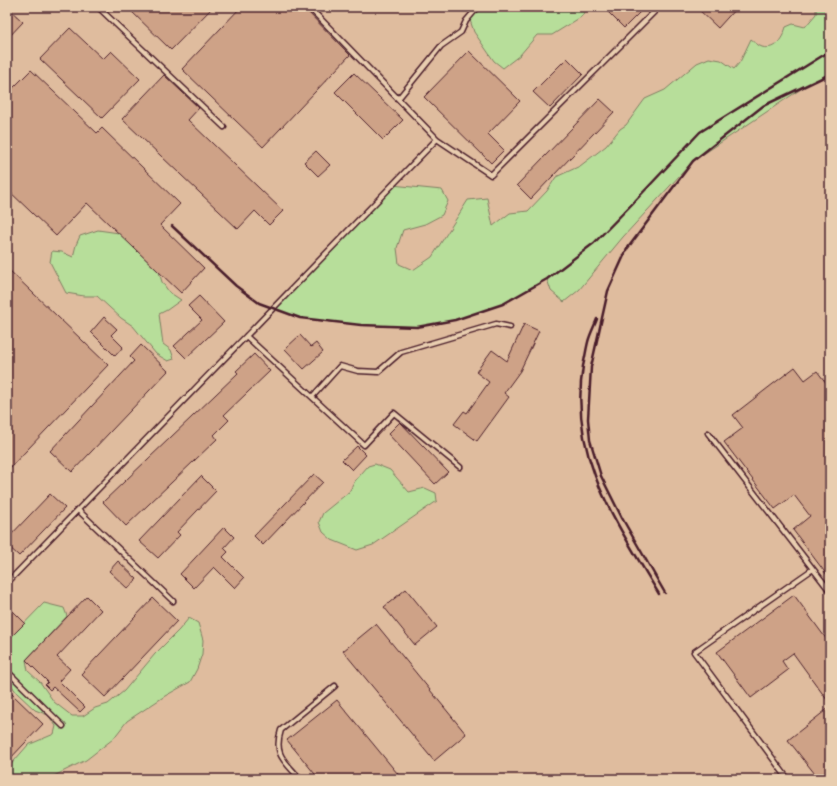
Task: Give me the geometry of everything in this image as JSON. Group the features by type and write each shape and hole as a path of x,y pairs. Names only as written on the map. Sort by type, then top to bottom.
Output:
{"lane":[{"path":"98,7 224,127"},
{"path":"309,7 437,139 492,175 659,7"},
{"path":"398,99 441,46 461,32 466,21 478,7"},
{"path":"7,583 437,139"},
{"path":"312,397 340,366 358,371 378,372 402,352 496,324 510,327"},
{"path":"246,336 364,445 394,413 460,467"},
{"path":"708,432 830,591"},
{"path":"78,510 173,602"},
{"path":"788,779 694,652 813,569"},
{"path":"7,671 63,726"},
{"path":"300,779 279,754 278,739 281,730 335,686"}],"shaded area":[{"path":"7,7 830,7 830,779 7,779"}],"green space":[{"path":"474,7 588,7 581,17 552,35 537,35 520,55 503,68 494,61 474,32 469,17"},
{"path":"816,7 830,7 830,74 807,85 693,161 623,237 579,290 564,302 551,291 547,279 503,304 455,320 417,327 361,325 300,318 273,308 392,185 442,190 448,201 442,215 425,224 403,230 397,248 399,264 413,270 432,257 468,200 487,198 493,226 510,213 528,211 547,191 556,177 580,166 606,146 620,129 626,125 645,99 665,90 697,63 709,58 721,60 734,69 740,62 751,39 758,45 767,48 771,47 781,39 786,27 793,24 805,27 816,14"},
{"path":"98,230 119,233 159,272 162,282 169,292 181,300 159,314 163,344 171,350 174,359 168,361 156,354 133,326 121,318 97,296 84,296 66,293 50,262 52,251 62,252 73,257 80,236"},
{"path":"375,464 390,470 409,492 425,488 436,493 437,501 373,545 357,550 332,540 323,532 319,522 323,513 349,492 355,481 368,466"},
{"path":"44,603 64,608 67,616 26,660 28,671 40,682 54,702 72,716 83,716 95,708 108,704 124,691 155,654 189,618 198,623 203,640 202,654 197,669 190,682 165,696 127,721 113,739 86,760 48,779 7,779 7,769 28,745 54,734 56,726 48,715 35,710 17,693 7,679 7,641"}],"building":[{"path":"7,7 23,22 7,39"},
{"path":"127,7 213,7 171,50"},
{"path":"241,7 303,7 350,55 263,147 182,69"},
{"path":"603,7 645,7 624,28"},
{"path":"696,7 737,7 718,28"},
{"path":"70,28 103,59 111,51 140,79 102,118 40,59"},
{"path":"469,51 520,101 488,134 504,150 491,163 424,97"},
{"path":"567,58 583,74 550,108 533,92"},
{"path":"31,70 97,133 102,128 180,204 160,225 204,268 181,293 87,203 56,236 7,189 7,94"},
{"path":"354,73 403,120 383,140 335,92"},
{"path":"164,75 199,108 188,120 283,211 269,225 255,211 238,229 122,119"},
{"path":"600,99 614,112 531,199 517,185"},
{"path":"316,151 330,165 318,176 304,162"},
{"path":"7,268 108,365 7,471"},
{"path":"199,296 224,322 186,358 174,346 202,320 188,306"},
{"path":"104,317 117,329 111,335 123,347 115,356 91,332"},
{"path":"524,324 539,331 520,371 504,393 509,397 477,441 454,424 464,411 467,413 489,382 476,372 492,350 507,361"},
{"path":"300,335 311,347 316,343 323,352 304,369 285,349"},
{"path":"141,345 168,371 72,472 50,451 134,361 130,357"},
{"path":"254,354 270,371 224,415 229,420 214,435 217,439 126,526 103,502 238,373 236,371"},
{"path":"795,367 805,380 817,371 830,388 830,579 793,530 810,516 794,495 775,509 724,442 743,428 733,415"},
{"path":"400,422 448,472 435,484 388,434"},
{"path":"357,446 366,455 352,470 342,460"},
{"path":"314,474 323,482 263,545 254,536"},
{"path":"201,476 216,491 177,532 180,535 158,558 139,541"},
{"path":"50,494 65,508 19,556 7,545 7,539"},
{"path":"224,527 234,537 224,548 228,552 223,557 244,578 235,588 214,567 194,588 180,574"},
{"path":"118,561 137,579 128,589 109,571"},
{"path":"406,589 437,627 415,645 384,607"},
{"path":"794,595 830,644 830,704 793,653 782,661 788,670 751,698 717,652"},
{"path":"87,596 101,610 57,657 70,669 59,681 85,707 80,712 53,687 50,690 45,685 48,682 26,660"},
{"path":"153,598 177,621 105,697 81,674"},
{"path":"7,605 25,623 7,641"},
{"path":"376,624 466,734 434,761 343,651"},
{"path":"12,694 43,724 7,762 7,700"},
{"path":"337,700 402,779 319,779 287,740"},
{"path":"830,707 830,779 819,779 788,740"}],"railway":[{"path":"172,226 236,286 259,303 300,318 361,325 417,327 455,320 503,304 547,279 594,243 700,132 830,51"},
{"path":"665,593 622,518 601,476 590,440 588,419 591,367 608,291 627,249 693,161 763,106 830,74"},
{"path":"597,319 589,339 583,366 580,398 582,429 589,458 599,486 612,514 659,594"}]}
